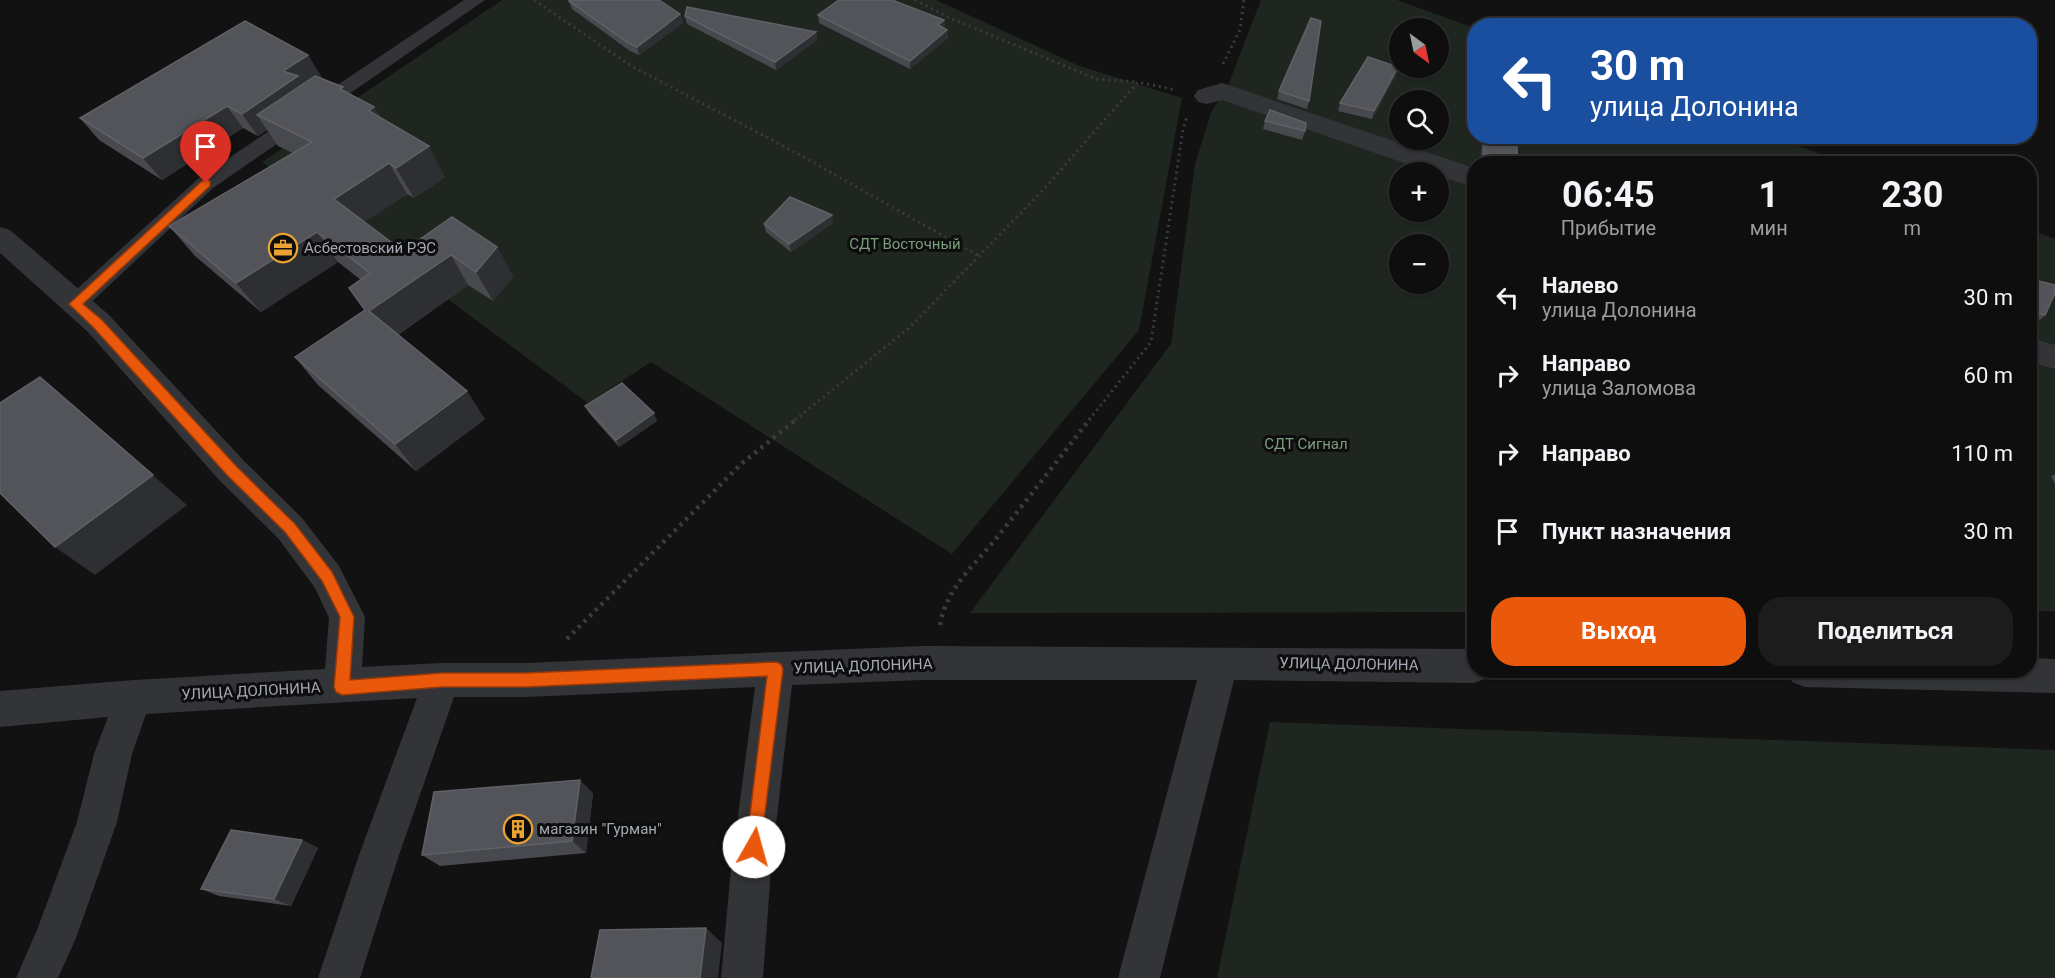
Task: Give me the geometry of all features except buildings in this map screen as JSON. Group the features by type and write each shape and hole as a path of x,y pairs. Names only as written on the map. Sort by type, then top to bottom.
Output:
{"street":[{"path":"1207,96 1222,91 1467,176"},
{"path":"0,237 98,323 232,471 290,528 327,577 347,617 342,687"},
{"path":"2037,352 2055,357"},
{"name":"УЛИЦА ДОЛОНИНА","path":"0,709 134,697 442,680 526,680 922,663 1467,666"},
{"path":"1139,978 1220,663"},
{"path":"742,978 751,869 776,669"},
{"path":"2037,676 2055,676"},
{"path":"339,978 379,855 442,680"},
{"path":"37,978 55,938 97,822 113,754 134,697"}],"lane":[{"path":"75,304 206,183 476,0"}],"path":[{"path":"534,0 633,67 792,150 979,256"},
{"path":"915,0 950,18 1096,79 1138,82 1207,96"},
{"path":"922,663 937,661 942,610 958,579 988,549 1151,342 1183,129 1191,106 1207,96 1240,30 1244,0"},
{"path":"526,680 741,464 909,328 1044,189 1138,82"}],"green space":[{"name":"СДТ Восточный","path":"502,0 936,0 1080,66 1182,98 1139,330 952,554 651,362 588,403 262,162"},
{"name":"СДТ Сигнал","path":"1261,0 1397,0 1446,18 1389,18 1389,78 1449,78 1449,19 1467,25 1467,144 1792,144 1826,156 1467,156 1467,612 970,613 1171,344 1195,164 1211,113 1229,83"},
{"path":"2037,233 2055,239 2055,611 2037,611"},
{"path":"1270,722 2055,750 2055,978 1217,978"}],"place":[{"name":"Асбестовский РЭС","path":"283,248"},
{"name":"магазин \"Гурман\"","path":"518,829"}],"route":[{"path":"206,183 75,304 98,323 232,471 290,528 327,577 347,617 342,687 442,680 526,680 776,669 754,847"}]}
